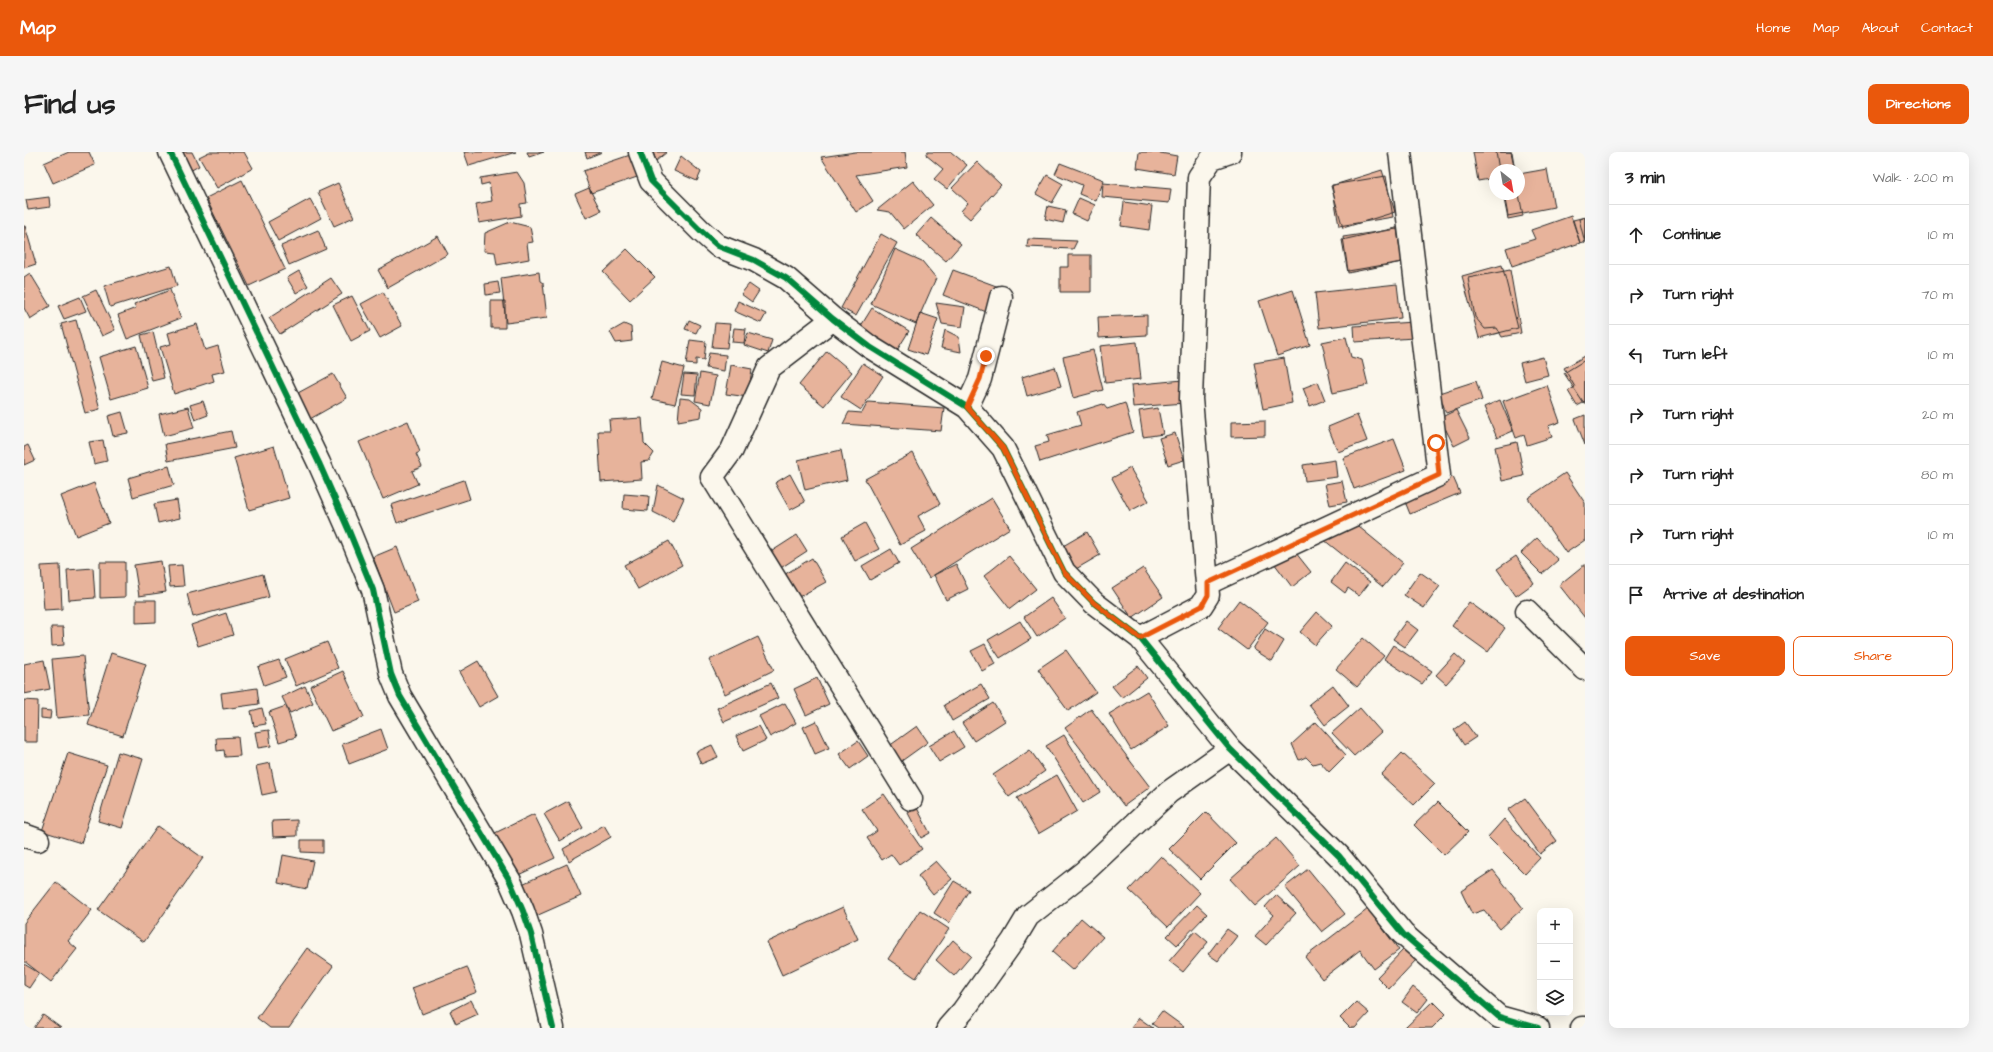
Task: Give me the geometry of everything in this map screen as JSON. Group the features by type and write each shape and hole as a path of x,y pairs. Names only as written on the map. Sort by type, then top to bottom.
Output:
{"street":[{"path":"170,152 319,463 349,531 373,590 391,674 400,696 510,881 531,934 552,1028"},
{"path":"640,152 651,181 700,231 718,246 754,260 786,278 833,319 870,347 967,407 1003,448 1064,572 1094,603 1140,638 1230,749 1339,856 1403,934 1499,1018 1538,1028"},
{"path":"1140,638 1202,606 1208,595 1191,399 1199,176 1212,158 1230,152"},
{"path":"1208,583 1439,475 1400,152"},
{"path":"967,407 980,379 1001,297"},
{"path":"833,319 769,368 732,450 712,477 911,799"},
{"path":"1527,611 1585,669"},
{"path":"948,1028 981,986 1028,916 1084,872 1169,792 1230,749"}],"building":[{"path":"69,152 89,152 95,165 53,183 44,163"},
{"path":"173,152 192,152 199,166 184,174"},
{"path":"209,152 244,152 253,168 217,188 199,157"},
{"path":"464,152 516,152 469,166"},
{"path":"527,152 544,152 529,157"},
{"path":"585,152 602,152 587,158"},
{"path":"653,152 667,152 656,161"},
{"path":"855,152 905,152 907,167 856,175 873,201 856,212 821,157"},
{"path":"928,152 951,152 967,165 947,189 934,179 943,169 926,155"},
{"path":"1139,152 1155,152 1177,156 1174,174 1137,168"},
{"path":"1473,152 1512,152 1514,164 1489,164 1489,179 1478,181"},
{"path":"1496,152 1511,152 1514,164 1498,164"},
{"path":"633,154 640,176 591,193 583,171"},
{"path":"681,156 701,172 697,181 674,171"},
{"path":"977,162 1001,185 970,219 961,211 968,203 952,188"},
{"path":"1060,163 1104,180 1096,201 1079,194 1082,185 1055,174"},
{"path":"1547,169 1554,207 1508,216 1505,200 1525,200 1525,173"},
{"path":"1382,170 1395,212 1343,228 1331,186"},
{"path":"517,172 524,183 527,203 520,204 521,216 479,223 476,204 492,201 489,183 481,185 480,178"},
{"path":"1047,175 1063,184 1052,203 1036,194"},
{"path":"1386,176 1393,217 1339,226 1332,185"},
{"path":"242,180 285,269 249,286 206,198"},
{"path":"913,181 933,205 904,229 890,212 877,210"},
{"path":"338,183 354,217 334,226 318,192"},
{"path":"1103,183 1171,189 1169,203 1102,197"},
{"path":"589,188 601,211 586,218 575,194"},
{"path":"49,197 50,207 28,210 26,200"},
{"path":"1079,198 1095,205 1087,221 1072,214"},
{"path":"310,199 321,218 278,241 268,222"},
{"path":"1504,200 1520,200 1523,216 1508,219"},
{"path":"1124,202 1152,206 1149,230 1121,226"},
{"path":"1048,206 1066,210 1063,223 1045,219"},
{"path":"1571,216 1580,243 1512,266 1506,248 1535,239 1531,230"},
{"path":"1585,217 1585,243 1579,219"},
{"path":"1585,217 1585,241 1580,243 1573,220"},
{"path":"931,218 961,244 946,261 916,235"},
{"path":"510,222 530,227 533,242 527,243 529,259 497,265 495,252 484,251 485,233"},
{"path":"24,226 36,264 24,268"},
{"path":"1400,227 1407,261 1348,273 1342,240"},
{"path":"1397,229 1402,262 1348,271 1343,237"},
{"path":"318,230 326,249 289,265 281,246"},
{"path":"881,234 897,243 856,316 841,308"},
{"path":"438,236 448,254 388,288 378,270"},
{"path":"1028,239 1077,241 1073,249 1027,247"},
{"path":"627,249 655,277 630,300 603,272"},
{"path":"895,249 922,261 936,278 916,324 871,304"},
{"path":"1068,255 1091,255 1091,292 1060,292 1060,267 1068,267"},
{"path":"1502,265 1518,328 1479,338 1462,276"},
{"path":"171,266 177,286 110,307 104,286"},
{"path":"953,270 999,287 989,313 943,295"},
{"path":"1510,270 1521,333 1502,337 1497,328 1485,329 1475,317 1468,278"},
{"path":"299,271 308,286 296,293 287,278"},
{"path":"539,272 540,281 543,283 547,318 506,323 501,278"},
{"path":"30,273 50,306 30,319 24,308 24,277"},
{"path":"331,278 342,294 280,334 269,318"},
{"path":"498,282 500,293 486,295 485,284"},
{"path":"749,284 759,291 752,302 741,294"},
{"path":"1397,284 1401,318 1319,328 1315,293"},
{"path":"96,290 115,330 102,336 83,296"},
{"path":"170,290 181,318 127,339 118,315 136,308 134,304"},
{"path":"1293,290 1310,345 1277,356 1259,301"},
{"path":"383,292 402,326 380,338 361,304"},
{"path":"352,296 370,331 351,341 333,305"},
{"path":"80,297 86,311 64,319 58,306"},
{"path":"491,301 505,301 505,328 491,328"},
{"path":"738,301 766,314 761,323 734,311"},
{"path":"936,303 965,307 962,327 942,324"},
{"path":"872,308 909,331 896,352 859,329"},
{"path":"920,313 938,319 926,355 908,349"},
{"path":"1147,315 1147,335 1099,338 1098,317"},
{"path":"76,320 100,409 85,413 61,324"},
{"path":"689,320 700,325 696,333 685,329"},
{"path":"1413,322 1414,338 1355,342 1354,326"},
{"path":"715,323 730,324 727,348 712,347"},
{"path":"197,324 205,350 218,346 225,371 212,374 214,381 174,394 160,347 171,344 168,333"},
{"path":"624,324 631,327 632,341 616,343 610,332"},
{"path":"734,328 746,329 744,343 732,342"},
{"path":"945,330 959,337 961,352 941,348"},
{"path":"153,332 164,378 152,381 141,335"},
{"path":"748,333 772,340 768,353 744,345"},
{"path":"1346,337 1351,357 1362,360 1368,385 1333,393 1322,342"},
{"path":"690,340 706,342 704,360 696,359 696,365 686,364"},
{"path":"1137,342 1141,379 1105,383 1100,346"},
{"path":"136,346 148,388 111,399 99,357"},
{"path":"1093,350 1103,390 1073,398 1063,357"},
{"path":"827,351 852,372 824,406 799,385"},
{"path":"709,353 726,355 724,371 706,368"},
{"path":"1585,356 1585,402 1577,406 1568,391 1575,387 1564,368"},
{"path":"1543,357 1548,375 1525,381 1520,363"},
{"path":"1284,358 1292,403 1263,409 1254,363"},
{"path":"1585,360 1585,404 1584,404 1564,373"},
{"path":"662,362 684,368 675,404 652,399"},
{"path":"863,363 883,376 861,410 841,397"},
{"path":"731,365 752,369 748,397 726,394"},
{"path":"1055,367 1061,386 1027,396 1022,377"},
{"path":"700,373 716,376 710,404 695,401"},
{"path":"333,374 347,398 310,419 296,394"},
{"path":"684,374 697,375 695,395 681,394"},
{"path":"1183,380 1185,403 1133,407 1131,385"},
{"path":"1476,381 1482,400 1446,413 1439,393"},
{"path":"1318,382 1325,400 1310,406 1303,388"},
{"path":"1547,385 1560,422 1548,426 1552,437 1527,445 1524,435 1516,438 1503,401"},
{"path":"680,398 690,399 702,408 701,417 678,421"},
{"path":"1500,400 1513,431 1497,438 1484,407"},
{"path":"203,401 208,415 195,420 190,405"},
{"path":"868,402 944,408 941,431 843,424 849,412 862,413"},
{"path":"1125,403 1133,432 1040,462 1035,446 1049,442 1047,435 1081,425 1077,412 1103,404 1107,409"},
{"path":"188,407 194,428 164,436 159,414"},
{"path":"1158,408 1163,434 1143,437 1139,411"},
{"path":"1456,410 1470,438 1454,446 1440,418"},
{"path":"122,412 128,433 113,436 108,416"},
{"path":"1357,415 1367,441 1338,452 1328,427"},
{"path":"1585,415 1585,445 1575,419"},
{"path":"642,418 644,443 654,453 649,461 641,462 642,479 601,482 598,431 610,431 609,420"},
{"path":"408,421 420,452 416,454 422,467 412,471 418,484 383,499 359,442"},
{"path":"1265,421 1265,436 1231,437 1231,422"},
{"path":"231,431 235,448 168,461 165,444"},
{"path":"1175,433 1184,460 1168,465 1159,438"},
{"path":"1394,439 1406,470 1354,489 1343,458"},
{"path":"103,440 107,461 94,464 89,442"},
{"path":"1517,442 1524,476 1502,481 1495,447"},
{"path":"28,445 35,460 24,465 24,447"},
{"path":"274,446 289,498 249,510 234,458"},
{"path":"841,450 847,480 805,490 798,460"},
{"path":"913,453 940,504 918,516 926,531 900,545 865,479"},
{"path":"1335,460 1337,477 1305,481 1303,465"},
{"path":"169,466 174,485 133,497 128,478"},
{"path":"1130,468 1149,501 1130,511 1112,478"},
{"path":"1565,473 1585,503 1585,540 1566,553 1528,498"},
{"path":"790,474 805,502 790,510 775,483"},
{"path":"1453,477 1460,493 1410,514 1404,499"},
{"path":"464,480 470,499 397,523 391,505"},
{"path":"1342,481 1347,502 1330,505 1325,484"},
{"path":"94,483 109,523 76,536 61,496"},
{"path":"658,485 684,498 673,522 653,512"},
{"path":"624,494 649,496 648,511 623,509"},
{"path":"992,498 1010,528 929,578 911,549"},
{"path":"177,500 180,518 158,523 154,504"},
{"path":"1353,522 1403,563 1383,587 1324,540"},
{"path":"865,523 879,549 855,561 842,536"},
{"path":"1087,532 1100,555 1076,569 1063,546"},
{"path":"797,535 807,551 776,571 766,555"},
{"path":"1537,538 1558,560 1542,574 1521,553"},
{"path":"669,541 682,565 638,589 624,565"},
{"path":"397,547 418,602 394,612 373,557"},
{"path":"1292,548 1311,572 1292,587 1274,563"},
{"path":"891,549 899,563 870,580 862,566"},
{"path":"1009,556 1036,589 1010,609 984,576"},
{"path":"1516,556 1534,583 1516,596 1497,569"},
{"path":"812,558 826,582 795,599 782,576"},
{"path":"161,561 166,592 139,596 134,565"},
{"path":"100,562 125,562 125,597 100,598"},
{"path":"1345,563 1370,582 1359,596 1348,588 1345,593 1331,582"},
{"path":"956,564 968,589 946,600 934,575"},
{"path":"1585,564 1585,618 1559,585"},
{"path":"60,565 62,609 44,610 41,566"},
{"path":"182,565 184,586 170,587 168,566"},
{"path":"93,568 95,598 69,600 67,570"},
{"path":"1143,568 1163,597 1132,618 1112,588"},
{"path":"1420,572 1440,586 1424,608 1404,595"},
{"path":"263,574 269,597 193,617 187,594"},
{"path":"1051,598 1065,618 1037,637 1024,617"},
{"path":"136,600 156,600 156,622 136,623"},
{"path":"1239,600 1268,622 1247,650 1218,628"},
{"path":"1469,602 1505,628 1488,652 1452,626"},
{"path":"1317,612 1332,626 1315,645 1300,632"},
{"path":"226,613 233,635 198,646 191,625"},
{"path":"1020,621 1031,639 1000,658 988,640"},
{"path":"1406,621 1418,630 1405,647 1393,639"},
{"path":"51,627 63,627 64,645 52,646"},
{"path":"1265,629 1284,641 1272,661 1253,649"},
{"path":"758,637 774,670 725,694 709,660"},
{"path":"1363,638 1384,656 1357,687 1336,669"},
{"path":"327,642 338,668 296,686 285,659"},
{"path":"985,644 995,664 982,671 971,651"},
{"path":"1393,645 1432,671 1422,684 1384,659"},
{"path":"1066,650 1096,692 1068,711 1038,669"},
{"path":"111,653 146,664 123,736 88,725"},
{"path":"1455,654 1465,663 1446,684 1436,675"},
{"path":"83,656 89,715 57,718 52,659"},
{"path":"44,660 50,689 24,694 24,664"},
{"path":"279,660 286,677 264,685 258,667"},
{"path":"478,661 498,696 479,707 459,672"},
{"path":"1138,666 1147,678 1122,698 1112,686"},
{"path":"343,671 364,717 331,731 310,686"},
{"path":"817,678 829,704 806,715 794,689"},
{"path":"771,683 778,698 724,722 717,708"},
{"path":"981,684 990,699 952,721 944,705"},
{"path":"1333,685 1349,706 1325,725 1309,704"},
{"path":"305,686 313,703 290,713 282,697"},
{"path":"257,688 259,704 223,709 221,693"},
{"path":"1147,691 1169,726 1131,750 1109,714"},
{"path":"24,700 38,701 37,742 24,742"},
{"path":"785,703 796,723 770,737 759,716"},
{"path":"993,703 1005,721 974,741 962,723"},
{"path":"286,706 296,737 279,742 269,712"},
{"path":"262,708 266,724 254,726 251,711"},
{"path":"1360,708 1381,732 1354,756 1332,733"},
{"path":"1091,709 1150,787 1124,806 1065,728"},
{"path":"41,710 51,711 50,719 41,718"},
{"path":"816,721 829,748 815,754 803,727"},
{"path":"1316,722 1346,755 1329,772 1320,762 1313,764 1306,757 1299,760 1292,744"},
{"path":"1465,722 1476,737 1464,745 1454,730"},
{"path":"758,726 766,740 743,751 736,736"},
{"path":"917,726 928,742 896,765 885,749"},
{"path":"381,729 388,749 349,764 342,744"},
{"path":"269,730 271,746 258,748 255,732"},
{"path":"954,731 964,747 939,762 929,746"},
{"path":"1064,735 1100,792 1083,803 1046,746"},
{"path":"238,737 240,756 225,757 224,750 217,751 216,738"},
{"path":"858,741 868,756 850,769 839,754"},
{"path":"712,745 718,757 701,764 696,752"},
{"path":"1030,750 1045,771 1009,797 993,775"},
{"path":"118,752 143,759 122,828 98,821"},
{"path":"68,753 107,765 81,843 42,831"},
{"path":"1402,753 1435,784 1414,805 1381,775"},
{"path":"270,763 276,792 262,795 256,766"},
{"path":"1057,775 1077,811 1038,834 1017,798"},
{"path":"884,794 922,849 899,865 891,854 882,860 867,838 877,831 862,809"},
{"path":"1525,798 1557,841 1540,854 1508,810"},
{"path":"568,801 583,828 560,841 544,814"},
{"path":"1438,802 1468,832 1444,855 1414,825"},
{"path":"917,808 930,833 921,838 908,813"},
{"path":"1206,812 1236,843 1200,879 1169,849"},
{"path":"534,814 555,858 516,876 495,833"},
{"path":"1504,819 1540,858 1525,874 1488,837"},
{"path":"297,820 297,836 273,837 272,821"},
{"path":"604,825 611,837 569,861 563,849"},
{"path":"158,826 203,858 144,942 98,910"},
{"path":"1276,838 1300,866 1255,906 1230,879"},
{"path":"301,840 323,840 323,853 301,852"},
{"path":"283,855 313,861 307,889 278,883"},
{"path":"1161,856 1200,893 1168,927 1129,890"},
{"path":"936,861 952,879 933,895 918,876"},
{"path":"567,864 581,896 536,916 522,884"},
{"path":"1308,869 1345,914 1322,932 1285,887"},
{"path":"1493,870 1523,908 1500,929 1484,910 1472,914 1461,891"},
{"path":"954,881 969,890 949,923 934,913"},
{"path":"56,882 92,910 68,941 77,949 51,982 24,961 24,923"},
{"path":"1276,895 1296,913 1266,945 1255,936 1274,915 1265,907"},
{"path":"1197,905 1207,914 1177,945 1167,936"},
{"path":"843,907 858,939 782,975 767,942"},
{"path":"1368,909 1399,950 1374,969 1360,950 1322,979 1305,957"},
{"path":"920,910 949,929 916,978 888,959"},
{"path":"1081,918 1103,937 1073,970 1052,952"},
{"path":"1227,929 1237,936 1218,961 1208,954"},
{"path":"1195,931 1208,942 1183,972 1169,961"},
{"path":"953,940 971,956 954,976 936,960"},
{"path":"307,948 333,966 289,1028 270,1028 257,1018"},
{"path":"1404,949 1416,960 1389,989 1377,977"},
{"path":"24,964 39,973 29,988 24,985"},
{"path":"467,967 477,992 422,1014 412,988"},
{"path":"1413,987 1428,999 1417,1013 1402,1002"},
{"path":"471,1000 478,1014 456,1024 450,1011"},
{"path":"1433,1001 1446,1014 1432,1028 1405,1028"},
{"path":"1356,1002 1369,1013 1355,1028 1350,1028 1340,1018"},
{"path":"1162,1011 1184,1027 1158,1028 1152,1024"},
{"path":"43,1015 61,1028 34,1028"},
{"path":"1139,1018 1153,1028 1131,1028"}],"cycle path":[{"path":"170,152 319,463 349,531 373,590 391,674 400,696 510,881 531,934 553,1028"},
{"path":"640,152 651,181 718,246 754,260 786,278 833,319 870,347 967,407 1003,448 1064,572 1094,603 1140,638 1230,749 1339,856 1403,934 1499,1017 1538,1028"}],"route":[{"path":"986,356 980,379 967,407 1003,448 1064,572 1094,603 1140,638 1174,619 1202,606 1208,595 1208,583 1439,475 1436,443"}]}
